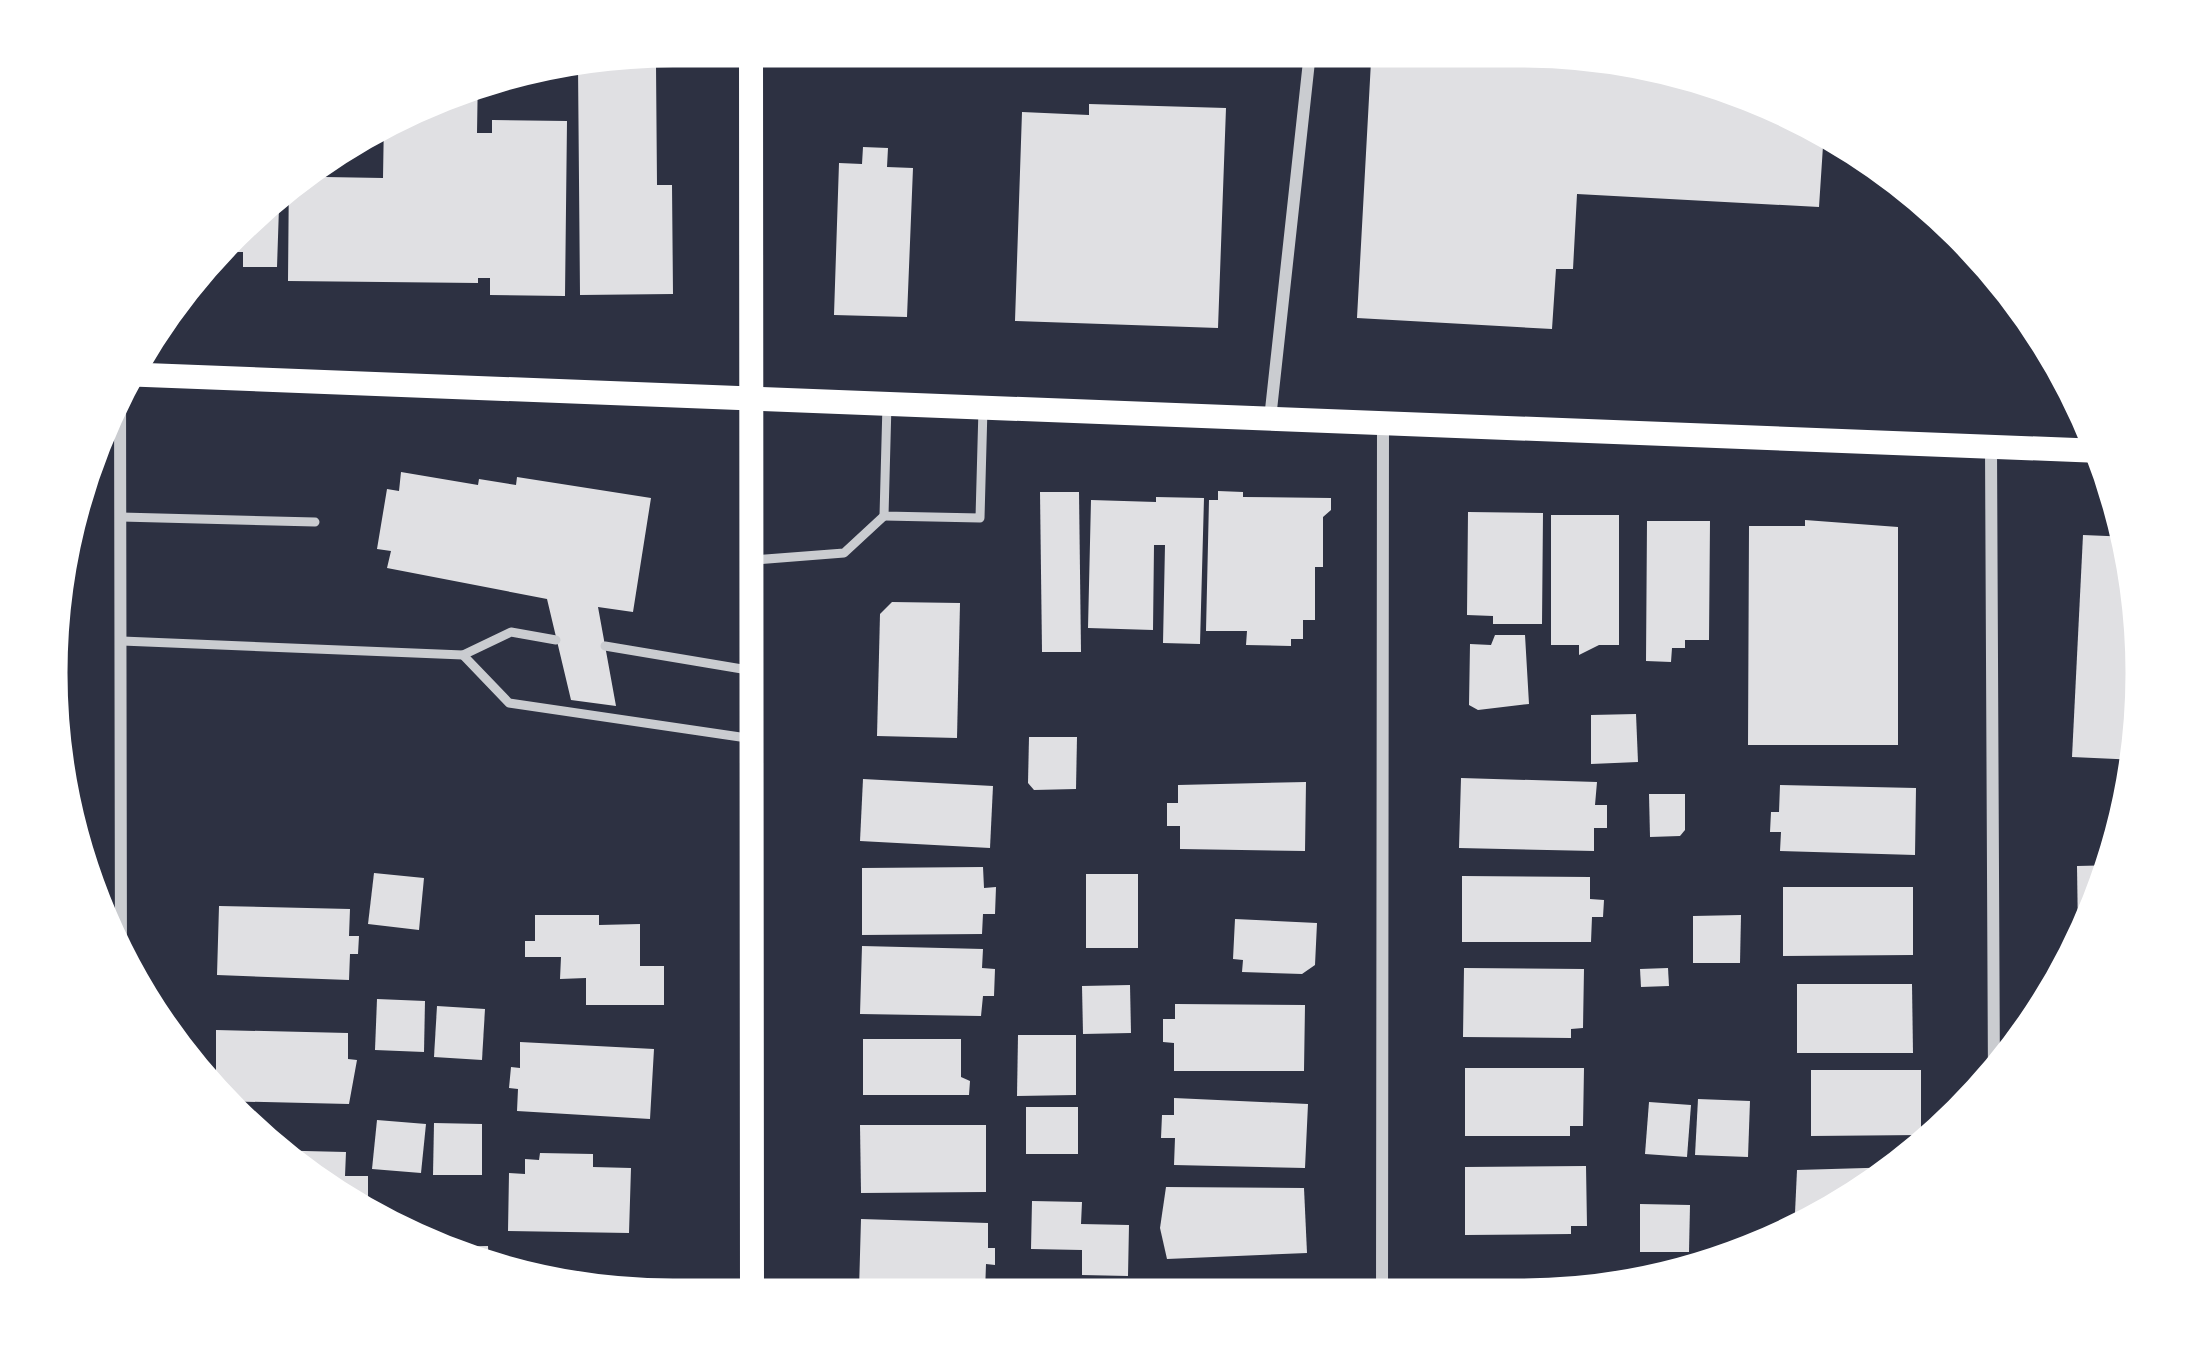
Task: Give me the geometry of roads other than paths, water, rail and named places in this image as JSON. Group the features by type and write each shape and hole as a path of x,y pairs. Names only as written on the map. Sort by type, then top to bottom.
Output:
{"main road":[{"path":"751,60 752,1286"},
{"path":"137,375 2091,451"}],"street":[{"path":"1270,419 1309,60"},
{"path":"120,408 122,942"},
{"path":"1382,1286 1383,423"},
{"path":"1991,447 1994,1061"}],"lane":[{"path":"884,516 887,404"},
{"path":"752,560 844,554 884,516 980,518 983,408"},
{"path":"121,517 315,522"},
{"path":"122,641 463,656 511,632 556,640"},
{"path":"605,646 751,670"},
{"path":"463,656 508,703 752,738"}]}
